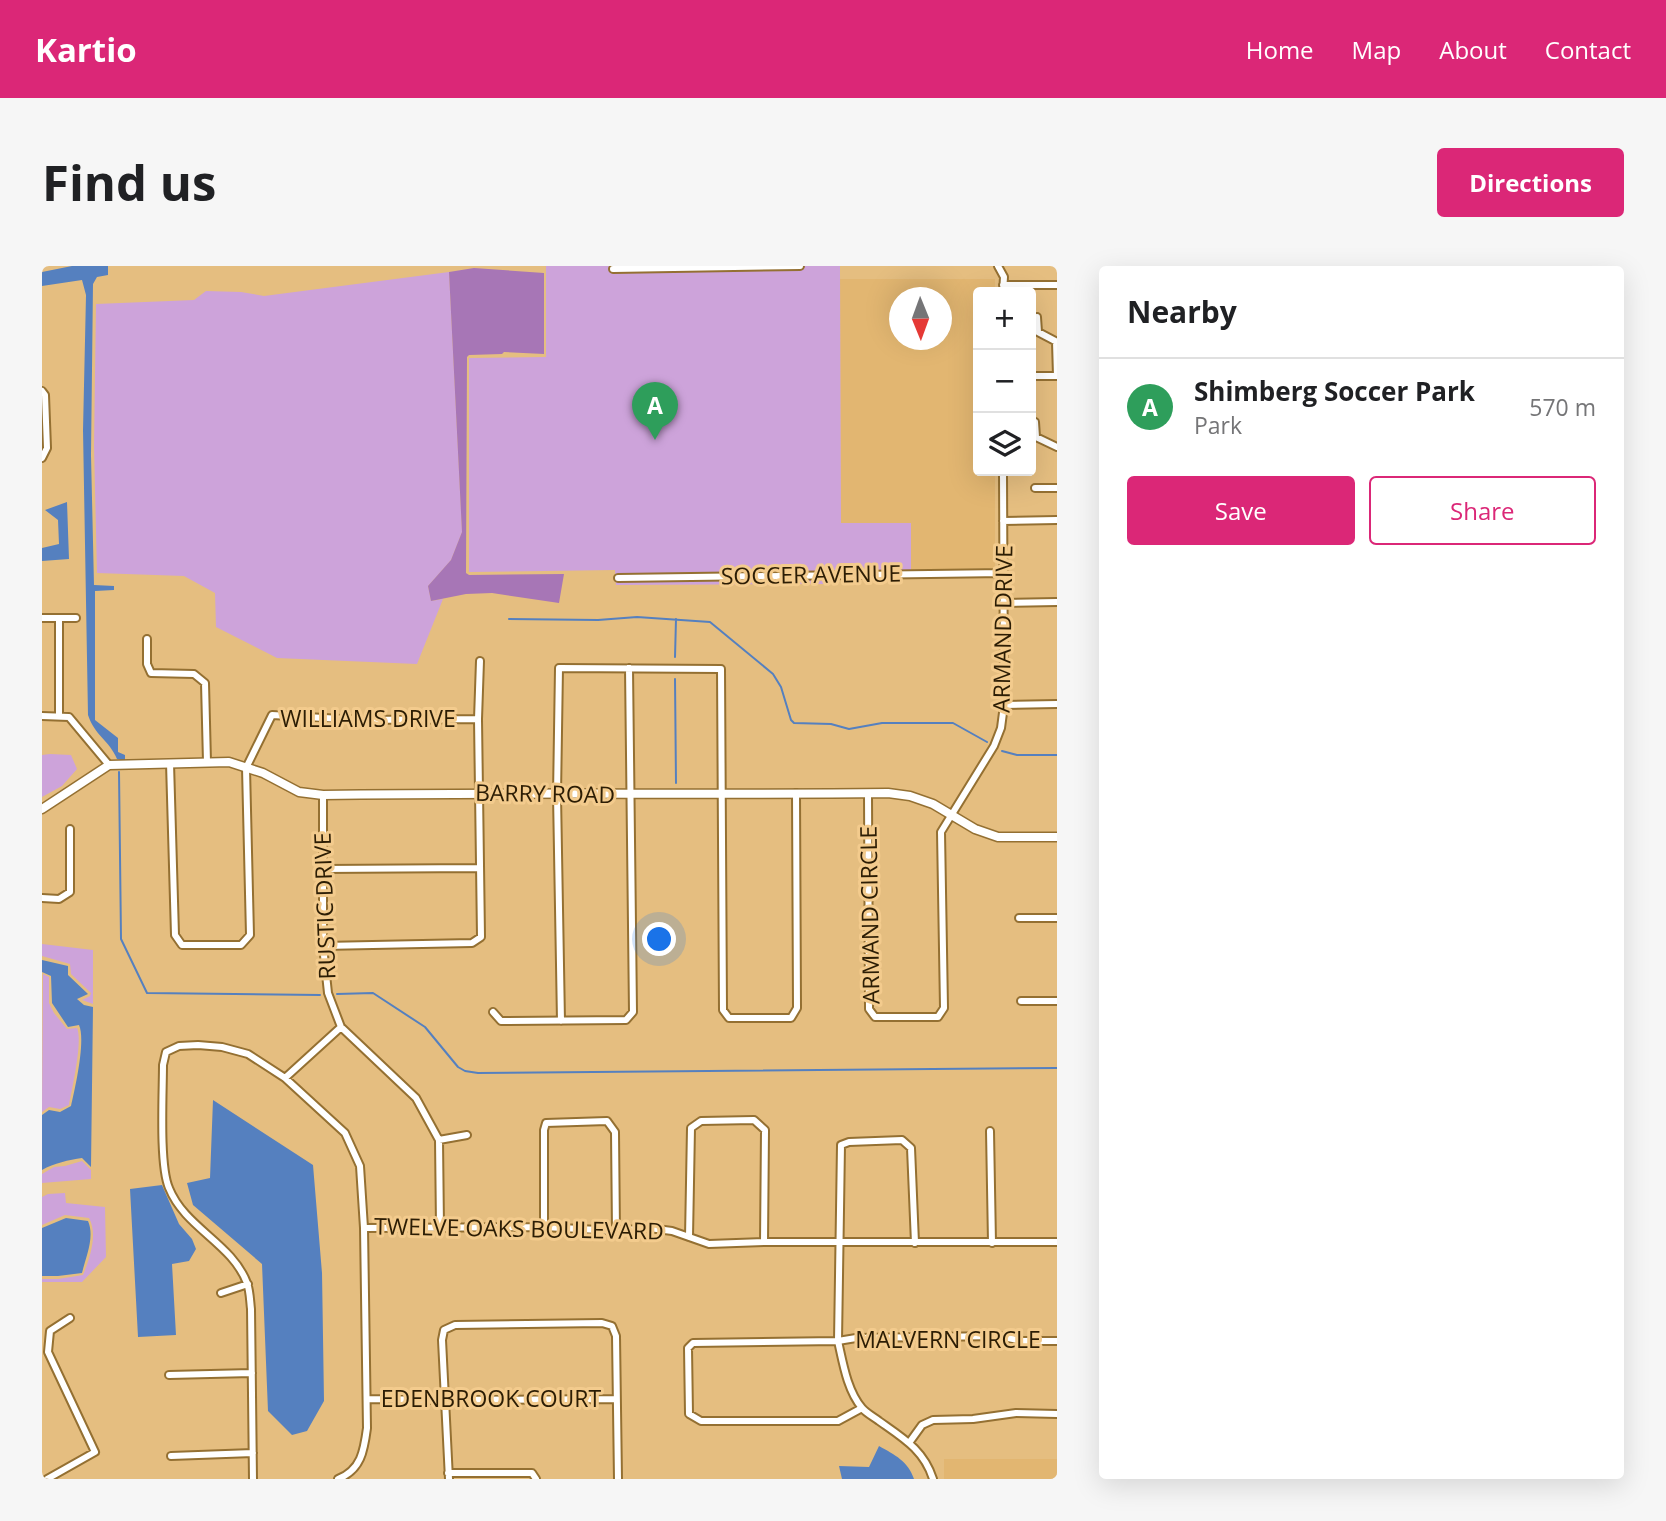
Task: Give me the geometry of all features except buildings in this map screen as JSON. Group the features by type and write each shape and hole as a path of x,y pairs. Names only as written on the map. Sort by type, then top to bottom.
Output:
{"street":[{"path":"614,269 800,266"},
{"path":"998,266 1004,277 1003,287"},
{"path":"1030,287 1057,285"},
{"path":"1036,376 1057,376 1056,342 1038,332 1037,317"},
{"path":"42,391 45,396 47,449 42,458"},
{"path":"1036,437 1054,446"},
{"name":"ARMAND DRIVE","path":"953,816 994,746 1001,728 1004,705 1003,476"},
{"path":"1035,488 1057,488"},
{"path":"1003,521 1057,520"},
{"name":"SOCCER AVENUE","path":"618,578 1004,573"},
{"path":"1003,603 1057,602"},
{"path":"42,618 76,618"},
{"path":"59,618 59,716"},
{"path":"147,639 147,664 151,673 194,674 205,683 207,762"},
{"path":"323,946 472,943 481,937 478,719 480,661"},
{"path":"561,1021 557,795 559,668 721,669 723,1010 729,1018 791,1018 797,1008 796,793"},
{"path":"493,1012 501,1021 561,1021 626,1020 633,1012 629,668"},
{"path":"1004,705 1057,704"},
{"name":"WILLIAMS DRIVE","path":"247,768 272,715 359,720 478,719"},
{"path":"42,716 69,717 108,765 42,808"},
{"name":"BARRY ROAD","path":"108,765 229,762 263,773 299,792 323,795 796,793 910,796 933,804 975,829 998,837 1057,837"},
{"path":"170,763 175,935 182,945 242,945 250,935 247,768"},
{"name":"ARMAND CIRCLE","path":"868,794 869,1009 875,1017 938,1017 944,1007 941,832 953,816"},
{"name":"RUSTIC DRIVE","path":"323,795 323,946 328,993 341,1027 416,1098 439,1140 440,1227"},
{"path":"42,898 59,899 71,892 70,829"},
{"path":"322,869 480,867"},
{"path":"1019,918 1057,918"},
{"path":"1021,1001 1057,1000"},
{"path":"285,1078 341,1027"},
{"name":"TWELVE OAKS BOULEVARD","path":"253,1479 251,1309 248,1284 230,1256 181,1209 168,1187 164,1160 163,1065 166,1052 179,1046 222,1047 248,1054 285,1078 345,1133 360,1166 364,1228 544,1227 616,1231 649,1228 672,1231 709,1244 1057,1242"},
{"path":"544,1227 546,1123 607,1121 615,1132 616,1231"},
{"path":"689,1237 691,1128 694,1123 701,1121 754,1121 765,1130 764,1242"},
{"path":"990,1131 992,1243"},
{"path":"439,1140 467,1135"},
{"path":"915,1243 911,1148 902,1140 849,1142 841,1145 838,1341 851,1388 862,1408 909,1443 928,1462 933,1479"},
{"path":"338,1479 351,1477 364,1450 367,1428 364,1228"},
{"path":"221,1293 248,1284"},
{"path":"47,1479 95,1452 48,1352 50,1331 70,1318"},
{"path":"536,1479 532,1473 448,1476 442,1340 444,1330 455,1325 602,1323 612,1326 616,1336 618,1479"},
{"name":"MALVERN CIRCLE","path":"862,1408 838,1421 701,1420 689,1415 688,1349 692,1343 838,1341 856,1338 999,1336 1021,1341 1057,1340"},
{"path":"169,1375 252,1373"},
{"name":"EDENBROOK COURT","path":"367,1399 615,1399"},
{"path":"909,1443 922,1425 933,1420 973,1419 1016,1413 1057,1413"},
{"path":"170,1456 253,1453"}],"shaded area":[{"path":"546,266 840,266 841,523 911,523 911,570 830,571 830,584 616,585 615,570 469,572 469,358 546,357"},
{"path":"474,268 544,273 544,354 504,352 467,357 466,573 564,574 559,603 492,593 466,594 431,601 428,586 451,560 462,532 449,272"},
{"path":"449,272 462,532 451,560 428,586 431,601 443,599 417,664 277,658 216,627 215,593 184,576 97,573 94,446 96,304 194,300 206,291 264,296"},
{"path":"840,279 995,279 995,287 973,287 973,476 995,476 995,568 911,570 910,523 841,523"},
{"path":"42,755 71,755 77,769 62,786 42,797"},
{"path":"42,944 93,950 93,1004 82,1000 91,993 71,974 70,964 42,956"},
{"path":"43,974 49,977 49,1003 54,1013 67,1029 77,1028 79,1043 69,1105 60,1109 49,1107 42,1112"},
{"path":"82,1161 91,1170 91,1179 42,1183 42,1174 54,1167"},
{"path":"65,1193 66,1203 105,1207 106,1257 82,1282 42,1282 42,1279 83,1275 90,1254 93,1231 89,1218 65,1215 42,1225 42,1197"},
{"path":"944,1459 1057,1459 1057,1479 944,1479"}],"water":[{"path":"72,266 108,266 108,275 97,277 93,284 91,455 94,585 114,586 114,590 95,591 95,720 118,738 118,752 125,755 125,761 117,759 94,728 88,715 83,430 86,295 82,280 42,286 42,272"},
{"path":"67,502 69,559 42,561 42,548 59,544 58,520 45,510"},
{"path":"42,960 68,966 68,975 88,994 77,999 84,1005 93,1007 91,1167 82,1158 42,1170 42,1115 49,1110 60,1112 71,1106 79,1065 81,1032 79,1025 68,1027 52,1003 51,976 42,972"},
{"path":"213,1100 313,1165 322,1273 324,1401 307,1431 292,1435 268,1411 262,1264 193,1205 187,1183 210,1178"},
{"path":"162,1185 179,1224 192,1239 196,1249 189,1261 172,1264 176,1335 138,1337 130,1189"},
{"path":"66,1218 88,1221 90,1227 89,1247 82,1273 42,1276 42,1228"},
{"path":"879,1446 905,1463 914,1479 842,1479 839,1466 869,1467"}],"waterway":[{"path":"509,619 598,620 637,617 710,622 773,674 781,687 794,723 831,724 849,729 882,723 953,723 987,742"},
{"path":"675,657 676,619"},
{"path":"675,679 676,783"},
{"path":"1002,751 1017,755 1057,755"},
{"path":"119,772 121,939 147,993 320,995"},
{"path":"337,994 373,993 425,1027 458,1067 478,1073 1057,1068"}],"place":[{"name":"Shimberg Soccer Park","path":"655,440"}]}
